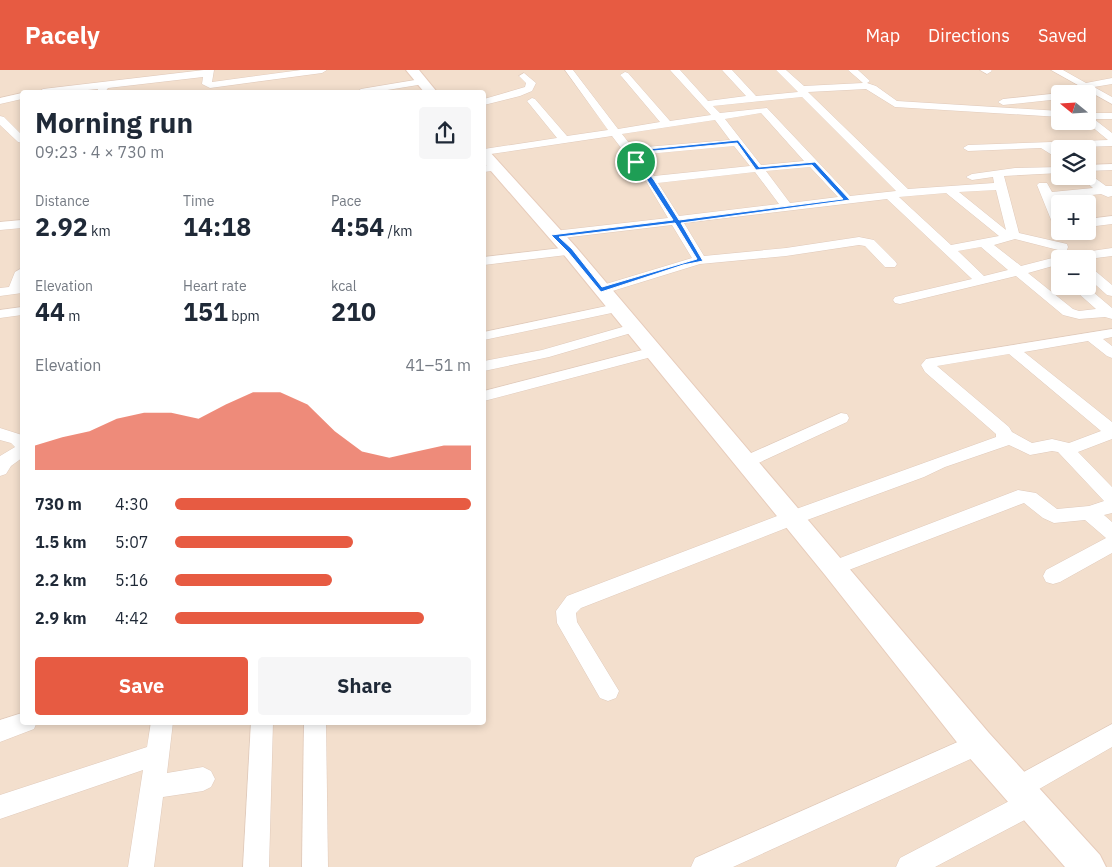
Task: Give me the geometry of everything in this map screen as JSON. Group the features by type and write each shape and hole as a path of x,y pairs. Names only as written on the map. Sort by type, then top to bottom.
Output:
{"main road":[{"path":"412,70 429,90"},
{"path":"487,160 562,243 634,328 978,744 1088,867"}],"street":[{"path":"124,83 126,70"},
{"path":"82,90 102,89 157,74 209,72 207,84 210,85 277,73 322,70"},
{"path":"675,70 718,116 788,208"},
{"path":"727,70 752,99"},
{"path":"781,70 905,193"},
{"path":"853,70 865,81"},
{"path":"1056,70 1078,85"},
{"path":"569,71 651,180 700,260"},
{"path":"625,75 667,124"},
{"path":"486,102 517,94 529,88 531,83 524,76"},
{"path":"1096,87 1112,81"},
{"path":"373,90 421,82"},
{"path":"706,104 866,86 873,88 893,103 1051,113"},
{"path":"1096,93 1112,101"},
{"path":"0,101 20,96"},
{"path":"965,107 1051,97"},
{"path":"532,101 564,140"},
{"path":"487,160 564,140 718,116 764,111 847,200"},
{"path":"1096,117 1112,116"},
{"path":"0,119 19,137"},
{"path":"1096,125 1112,138"},
{"path":"0,138 19,137"},
{"path":"630,152 738,142"},
{"path":"968,148 1112,143"},
{"path":"1043,145 1051,151"},
{"path":"651,180 813,163"},
{"path":"1096,168 1112,167"},
{"path":"486,261 562,243 677,222 905,193 971,187 999,180 1015,171 1051,170"},
{"path":"1039,171 1051,206"},
{"path":"999,180 1011,236"},
{"path":"1096,183 1109,192"},
{"path":"949,190 1011,236 1051,253"},
{"path":"1047,196 1109,192"},
{"path":"890,196 982,281"},
{"path":"1096,222 1112,220"},
{"path":"0,226 20,224"},
{"path":"948,249 1011,236"},
{"path":"486,335 608,299 682,264 700,260 859,241 869,243 890,264"},
{"path":"984,243 1073,314 1110,313"},
{"path":"1096,254 1112,252"},
{"path":"900,300 1018,272 1051,262"},
{"path":"1096,278 1110,289"},
{"path":"0,292 19,289"},
{"path":"1088,295 1110,313"},
{"path":"0,314 20,311"},
{"path":"486,366 544,354 634,328"},
{"path":"608,691 567,623 566,611 574,602 792,518 918,473 939,463 1004,441 1003,430 930,369 928,365 930,362 1112,333"},
{"path":"1092,337 1112,353"},
{"path":"1012,349 1112,432 1067,450"},
{"path":"486,395 654,352"},
{"path":"746,462 842,418"},
{"path":"0,434 20,442"},
{"path":"1005,436 1030,449 1058,445 1067,450 1112,498"},
{"path":"0,470 4,462 20,451"},
{"path":"834,568 1022,496 1029,496 1036,500 1054,516 1089,513 1112,506"},
{"path":"1089,513 1112,533"},
{"path":"1053,576 1112,544"},
{"path":"0,731 20,724"},
{"path":"141,867 162,725"},
{"path":"256,867 262,725"},
{"path":"315,725 315,867"},
{"path":"909,867 1024,796 1112,735"},
{"path":"704,867 978,744"},
{"path":"0,807 158,754"},
{"path":"153,786 203,779"}],"shaded area":[{"path":"0,70 1112,70 1112,867 0,867"}],"route":[{"path":"636,162 630,152 738,142 757,169 813,163 847,200 677,222 554,235 570,251 601,290 700,260 677,222 651,180 636,162"}]}
